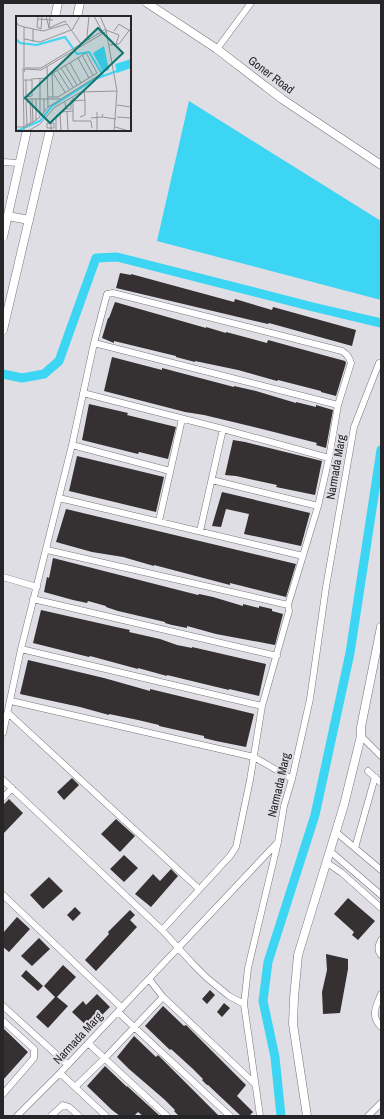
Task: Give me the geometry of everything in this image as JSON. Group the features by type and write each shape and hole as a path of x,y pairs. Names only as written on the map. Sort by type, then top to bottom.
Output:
{"street":[{"path":"55,16 58,3"},
{"path":"77,16 80,3"},
{"name":"Goner Road","path":"147,3 217,49 282,99 381,165"},
{"path":"217,49 251,3"},
{"path":"3,237 18,163 27,131"},
{"path":"3,330 50,131"},
{"path":"3,162 18,163"},
{"path":"8,216 29,220"},
{"path":"3,733 21,649 47,550 72,445 94,343 106,297 109,293 342,351 349,357 351,363 338,405 329,458 318,506 288,605 289,611 262,706 254,757 236,847 230,856 162,930"},
{"path":"94,343 338,405"},
{"name":"Narmada Marg","path":"16,1116 68,1065 278,842 284,806 292,780 310,699 326,587 354,428 380,363"},
{"path":"82,393 329,458"},
{"path":"159,521 182,419"},
{"path":"200,531 223,429"},
{"path":"72,445 170,471"},
{"path":"212,480 318,506"},
{"path":"59,498 303,556"},
{"path":"47,550 288,605"},
{"path":"3,577 37,587"},
{"path":"34,598 276,656"},
{"path":"307,1116 293,1024 298,955 344,805 361,736 361,727 381,627"},
{"path":"21,649 262,706"},
{"path":"11,701 254,757 292,780"},
{"path":"8,713 199,889"},
{"path":"361,736 381,756"},
{"path":"368,771 381,783"},
{"path":"355,848 375,777"},
{"path":"3,780 162,930 207,978 229,996 244,1004"},
{"path":"3,798 12,788"},
{"path":"336,832 381,870"},
{"path":"260,1116 244,1004 248,968 278,842"},
{"path":"330,851 381,895"},
{"path":"326,862 342,872 381,908"},
{"path":"3,895 120,1010 134,1027 230,1116"},
{"path":"381,940 378,945 378,949 381,955"},
{"path":"149,979 163,997 255,1084"},
{"path":"381,994 374,1011 375,1018 381,1026"},
{"path":"75,1087 163,997"},
{"path":"3,1006 68,1065"},
{"path":"3,1022 34,1049 34,1058 3,1094"},
{"path":"88,1043 167,1116"},
{"path":"60,1073 106,1116"},
{"path":"368,1116 381,1103"},
{"path":"51,1116 63,1105 69,1106 79,1116"}],"water":[{"path":"189,101 381,221 381,300 157,241"}],"building":[{"path":"120,273 131,274 234,302 235,299 272,310 273,307 356,330 352,346 269,323 116,288"},
{"path":"115,302 206,328 267,343 268,340 345,361 346,363 336,396 238,370 195,362 114,341 114,343 102,338"},
{"path":"112,357 256,391 296,403 316,407 316,405 333,410 326,448 316,445 317,443 104,391"},
{"path":"89,404 128,413 127,415 176,427 168,459 139,452 138,454 82,440"},
{"path":"233,440 322,461 315,495 276,487 277,485 225,475"},
{"path":"77,456 164,477 156,512 69,491"},
{"path":"222,492 310,513 301,546 244,534 249,514 226,509 221,527 212,526"},
{"path":"66,509 296,564 286,597 230,583 230,585 123,557 92,552 56,542"},
{"path":"53,558 198,595 213,597 243,606 243,604 259,608 259,606 272,609 272,611 283,614 275,645 216,634 187,626 187,628 172,625 118,611 88,601 87,603 44,592 47,577 49,578"},
{"path":"41,610 130,630 129,632 160,639 177,645 266,664 259,696 167,676 33,643"},
{"path":"28,660 104,678 150,691 150,689 254,714 246,747 204,738 204,736 138,720 109,715 20,694"},
{"path":"72,778 79,785 64,800 57,792"},
{"path":"9,799 23,813 3,834 3,805"},
{"path":"116,819 135,836 120,852 101,834"},
{"path":"124,855 138,868 124,882 110,869"},
{"path":"171,869 178,876 151,907 135,894 153,874 160,881"},
{"path":"49,877 63,891 43,909 30,895"},
{"path":"348,898 375,921 358,940 352,935 354,932 334,914"},
{"path":"75,907 81,913 73,921 67,915"},
{"path":"130,910 135,915 130,920 137,927 96,971 85,960 109,934 108,932"},
{"path":"17,917 30,929 9,952 3,947 3,933"},
{"path":"39,938 50,949 32,966 21,956"},
{"path":"326,954 348,959 348,969 340,1013 323,1014 322,992 327,970"},
{"path":"63,965 76,977 57,997 68,1006 48,1028 36,1017 55,997 44,986"},
{"path":"26,970 43,986 38,991 21,976"},
{"path":"210,990 215,995 207,1004 202,999"},
{"path":"97,994 110,1007 89,1028 72,1012 83,1001 86,1005"},
{"path":"224,1003 230,1008 222,1017 217,1012"},
{"path":"163,1006 184,1026 186,1025 246,1085 237,1096 253,1112 249,1116 241,1116 207,1085 193,1069 145,1026"},
{"path":"3,1028 28,1052 3,1080"},
{"path":"134,1036 156,1057 158,1055 219,1116 179,1116 165,1100 129,1069 117,1057"},
{"path":"105,1066 160,1116 143,1116 138,1112 134,1116 120,1116 112,1110 87,1086"}],"waterway":[{"path":"3,374 22,378 44,374 59,361 96,258 117,257 381,323"},
{"path":"281,1116 275,1057 263,1001 268,962 315,815 350,653 381,450"}]}
